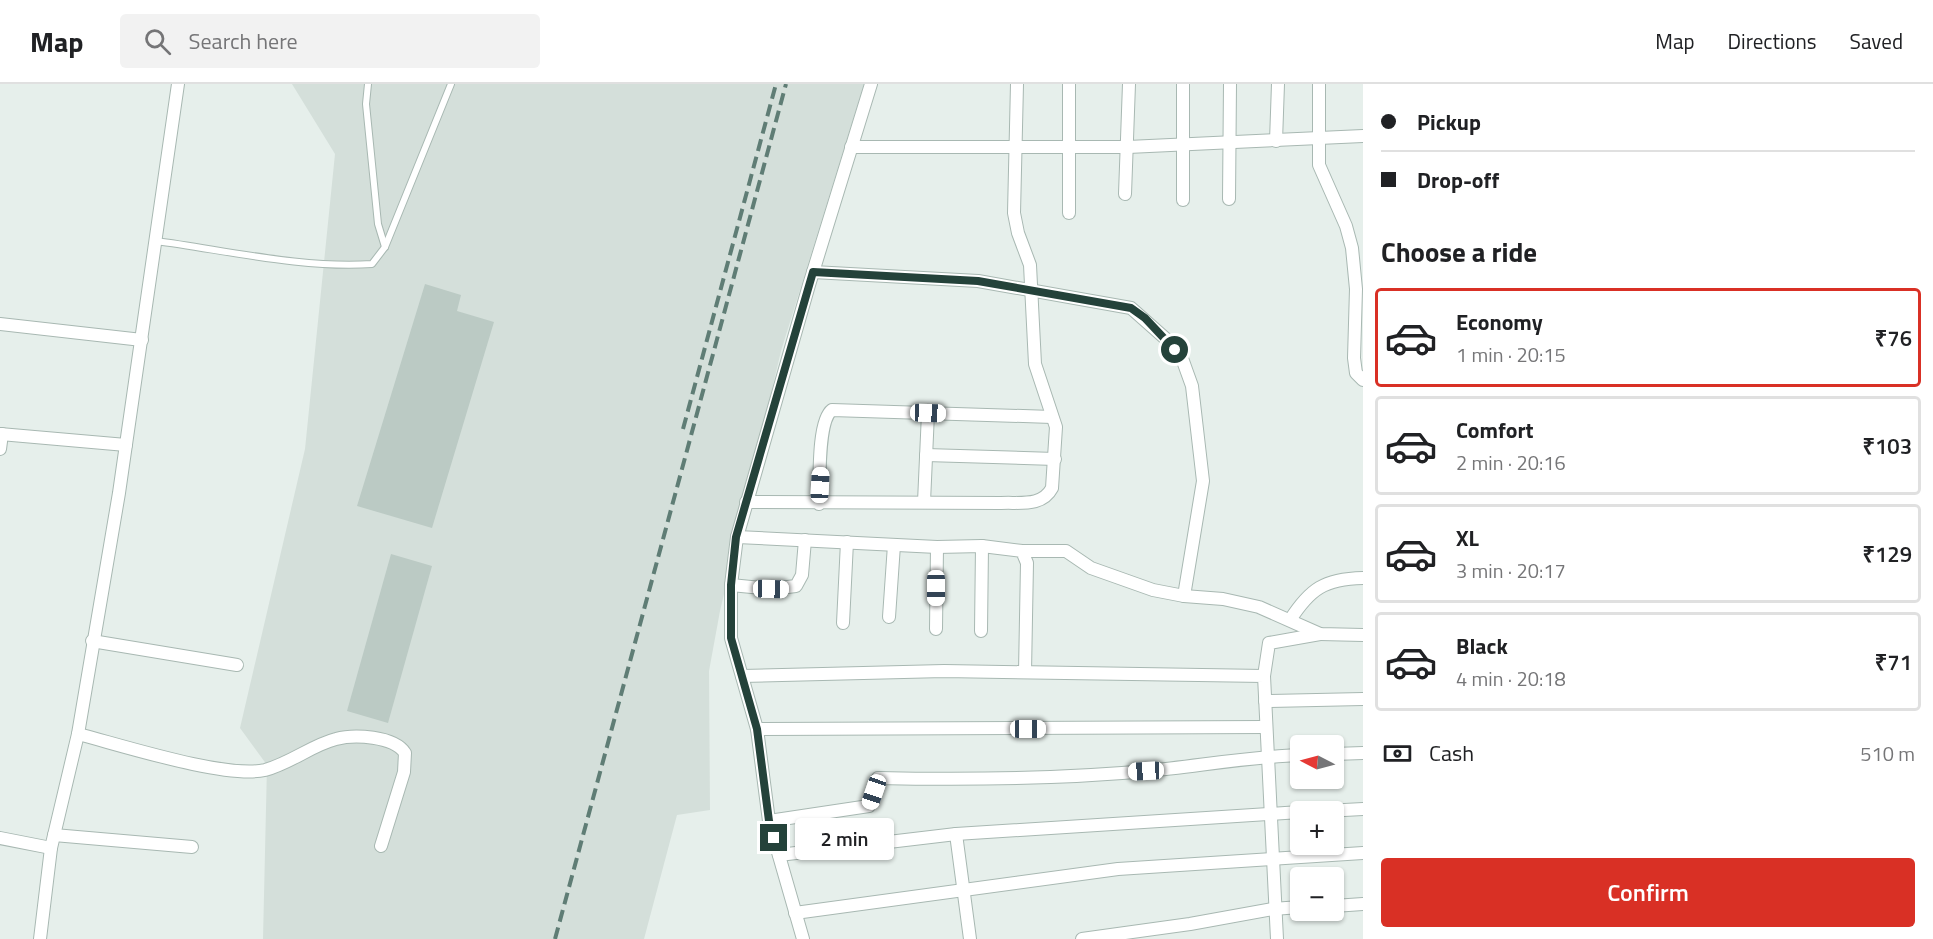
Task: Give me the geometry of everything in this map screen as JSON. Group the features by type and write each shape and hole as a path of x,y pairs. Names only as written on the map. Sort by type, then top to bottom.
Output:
{"street":[{"path":"40,939 51,848 78,734 126,445 178,84"},
{"path":"803,939 769,821 757,729 731,638 731,585 736,537 813,272 871,84"},
{"path":"747,502 819,504 1036,501 1048,495 1052,488 1057,436 1035,364 1030,265 1014,213 1017,84"},
{"path":"1069,84 1070,213"},
{"path":"1125,194 1129,84"},
{"path":"1183,84 1183,200"},
{"path":"1229,199 1230,84"},
{"path":"1276,141 1278,84"},
{"path":"1319,84 1320,172 1357,248 1359,337 1356,373 1363,380"},
{"path":"852,147 1128,147 1363,136"},
{"path":"813,272 978,281 1131,308 1166,339 1183,361 1192,386 1203,482 1184,596"},
{"path":"0,324 142,340"},
{"path":"819,504 823,428 827,413 839,409 1052,417"},
{"path":"924,502 928,413"},
{"path":"0,449 1,434 126,445"},
{"path":"926,455 1055,459"},
{"path":"736,537 1066,551 1090,568 1153,590 1184,596 1223,599 1259,607 1320,634"},
{"path":"731,585 771,589 796,586 802,575 805,540"},
{"path":"843,623 847,542"},
{"path":"889,617 894,544"},
{"path":"981,631 982,546"},
{"path":"936,629 937,547"},
{"path":"1022,550 1027,563 1025,672"},
{"path":"1290,620 1312,590 1337,581 1363,578"},
{"path":"1277,939 1273,909 1264,676 1269,643 1320,634 1363,634"},
{"path":"92,641 237,665"},
{"path":"742,676 1025,672 1264,676"},
{"path":"1265,701 1363,699"},
{"path":"757,729 1266,727"},
{"path":"78,734 217,768 263,770 290,762 336,739 367,738 397,745 405,753 404,772 381,846"},
{"path":"1344,754 1363,753"},
{"path":"769,821 869,806 878,778 961,780 1146,771 1290,755"},
{"path":"1344,810 1363,809"},
{"path":"779,855 956,834 1290,812"},
{"path":"956,834 970,939"},
{"path":"54,835 192,847"},
{"path":"0,838 51,848"},
{"path":"795,913 1118,869 1363,853"},
{"path":"1344,905 1363,904"},
{"path":"1082,939 1290,908"}],"lane":[{"path":"368,84 366,104 378,224 385,247"},
{"path":"156,241 354,265 372,264 385,247 452,84"}],"shaded area":[{"path":"292,84 864,84 781,351 720,611 709,671 710,810 677,815 644,939 263,939 267,765 240,728 305,449 335,154"}],"building":[{"path":"425,284 461,295 457,311 494,322 432,528 357,506"},
{"path":"391,554 432,566 388,723 347,711"}],"railway":[{"path":"683,429 776,84"},
{"path":"555,939 786,84"}],"route":[{"path":"774,838 769,821 757,729 731,638 731,585 736,537 813,272 978,281 1131,308 1145,318 1175,350"}]}
